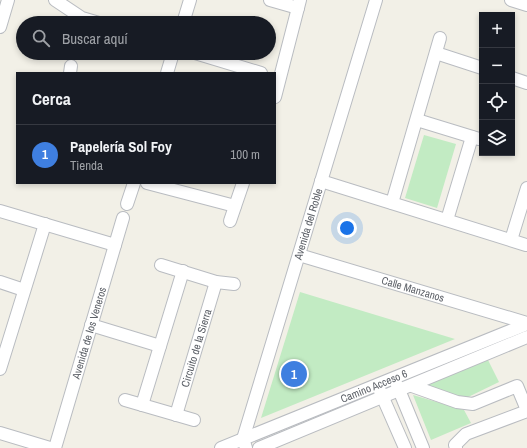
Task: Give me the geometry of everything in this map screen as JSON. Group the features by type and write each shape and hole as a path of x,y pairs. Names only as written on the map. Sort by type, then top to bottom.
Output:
{"street":[{"path":"0,27 8,0"},
{"path":"55,0 79,16"},
{"path":"185,16 190,0"},
{"path":"270,0 299,4 277,78"},
{"name":"Avenida del Roble","path":"245,444 299,255 376,0"},
{"path":"392,203 440,38"},
{"path":"436,53 479,67"},
{"path":"167,72 172,60"},
{"path":"218,60 258,72"},
{"path":"515,79 527,82"},
{"path":"417,120 476,138 447,220"},
{"path":"321,181 526,245"},
{"path":"128,204 134,184"},
{"path":"151,184 235,206"},
{"path":"230,221 243,184"},
{"path":"511,240 527,188"},
{"path":"0,211 115,245"},
{"name":"Avenida de los Veneros","path":"54,448 123,218"},
{"path":"1,363 44,224"},
{"name":"Calle Manzanos","path":"299,255 527,323"},
{"path":"161,265 216,282 234,284"},
{"path":"142,405 183,272"},
{"path":"0,282 24,290"},
{"name":"Circuito de la Sierra","path":"176,415 216,282"},
{"name":"Camino Acceso 6","path":"221,448 245,444 378,384 527,323"},
{"path":"91,325 160,346"},
{"name":"Camino Acceso 6","path":"260,448 412,386 526,335"},
{"path":"394,378 423,448"},
{"path":"378,384 405,448"},
{"path":"412,386 458,402 473,404 517,386 527,411 466,434 455,445 456,448"},
{"path":"125,400 194,420"},
{"path":"0,433 50,448"}],"green space":[{"path":"424,135 456,144 437,208 405,198"},
{"path":"300,292 455,339 261,418"},
{"path":"488,360 499,382 462,400 422,386"},
{"path":"413,395 464,410 471,423 431,440"}],"place":[{"name":"Papelería Sol Foy","path":"294,374"}]}
